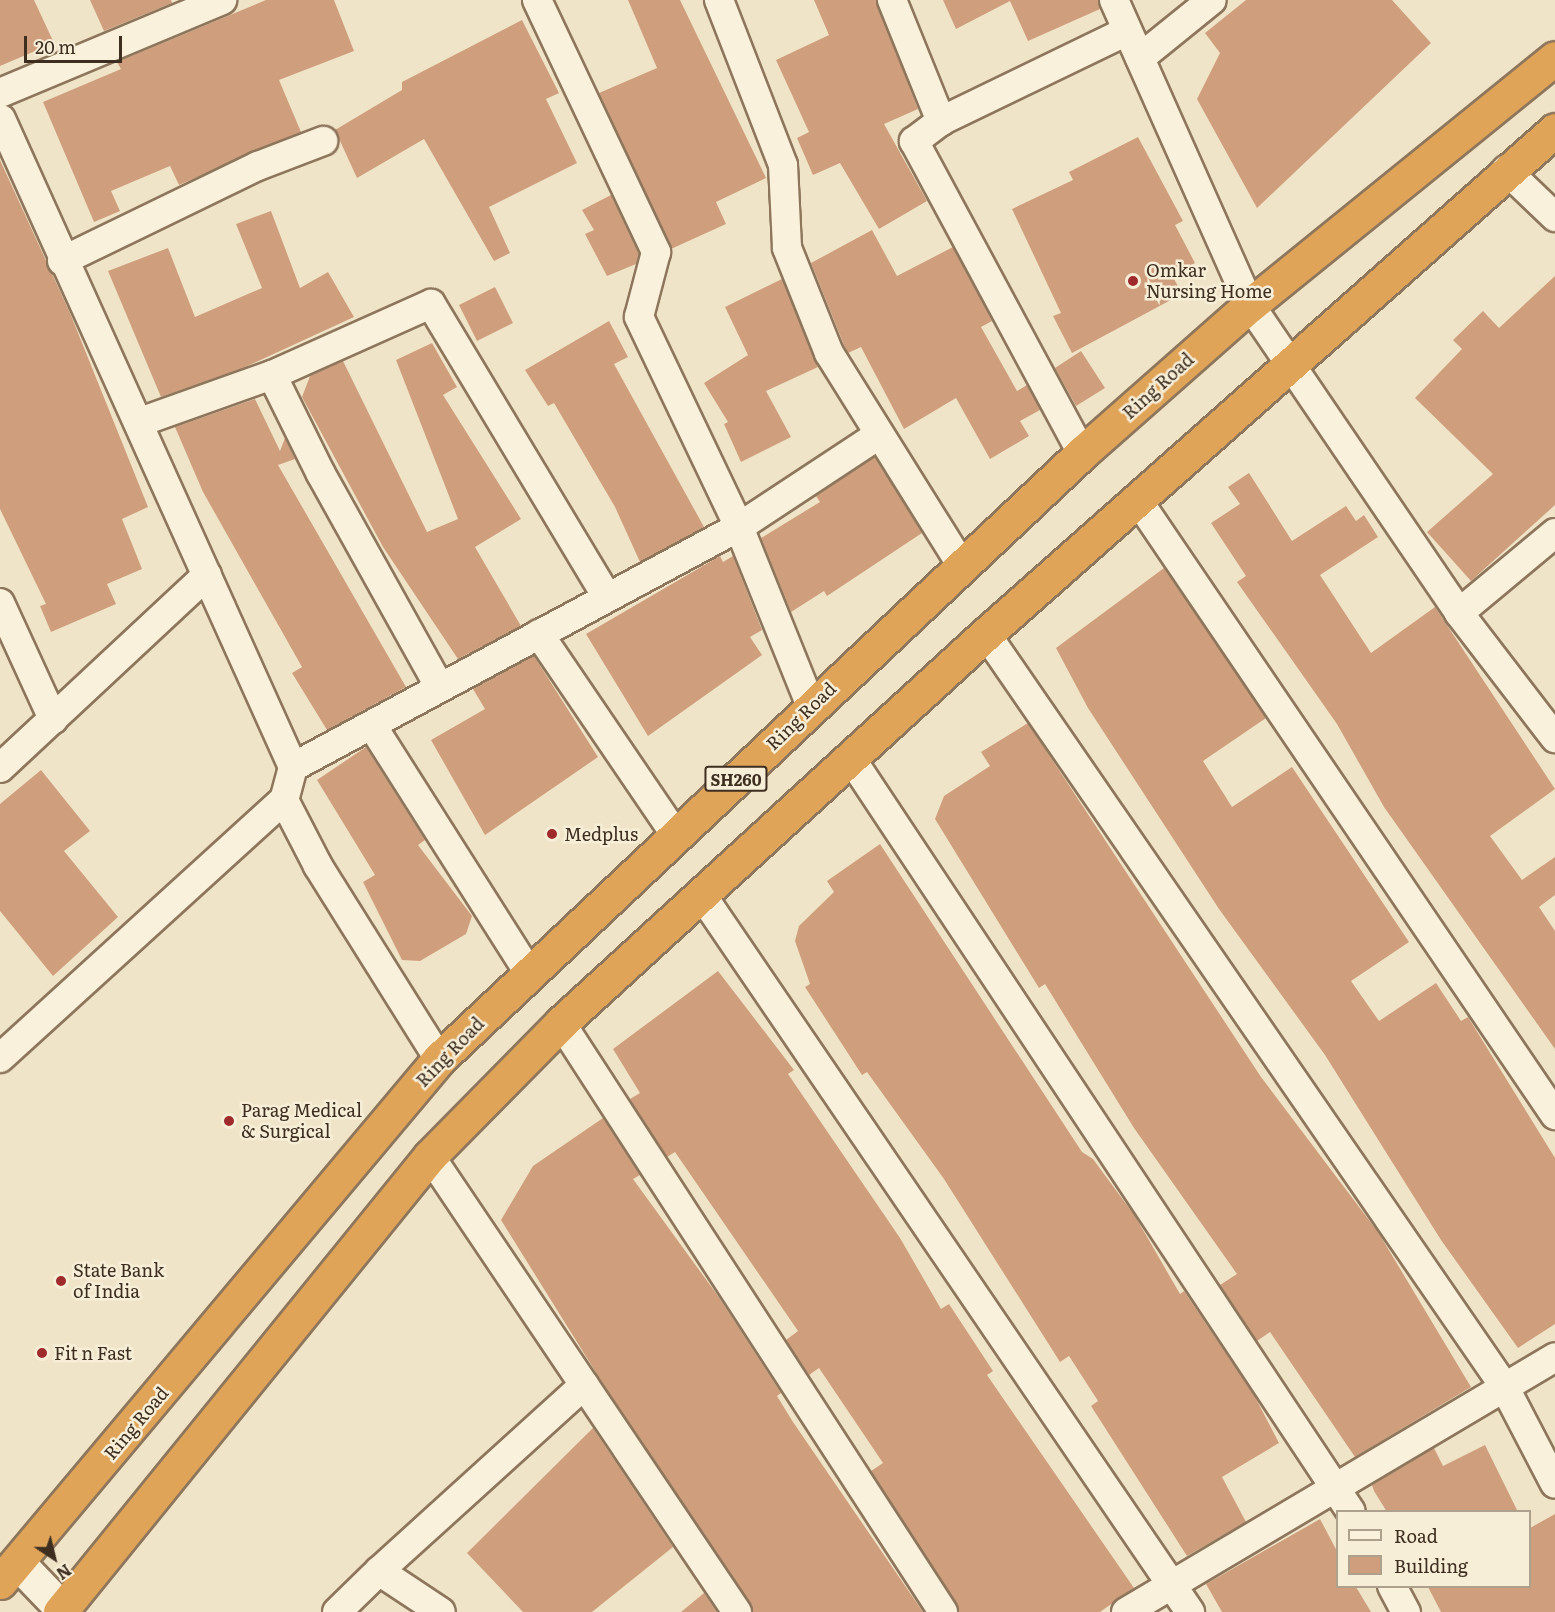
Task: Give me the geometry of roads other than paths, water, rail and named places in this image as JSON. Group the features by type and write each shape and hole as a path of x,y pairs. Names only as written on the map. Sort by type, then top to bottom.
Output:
{"highway":[{"name":"Ring Road","path":"6,1567 439,1059 677,837 961,564 1082,453 1250,305 1555,58"},
{"path":"63,1611 430,1156 561,1023 701,894 852,760 986,634 1139,502 1286,364 1506,170 1555,130"}],"main road":[{"path":"6,1567 63,1611"}],"street":[{"path":"0,1058 284,800 293,767 140,422 62,261 0,112 222,0"},
{"path":"537,0 656,252 639,317 739,527 811,706"},
{"path":"719,0 783,165 787,248 829,353 877,436 961,564"},
{"path":"892,0 941,121"},
{"path":"1114,0 1250,305 1286,364 1459,613 1555,738"},
{"path":"1140,58 1212,0"},
{"path":"1082,453 914,141 941,121 1127,31"},
{"path":"62,261 258,166 323,141"},
{"path":"1506,170 1555,217"},
{"path":"140,422 272,375 431,304 606,595"},
{"path":"272,375 321,474 439,686"},
{"path":"293,767 373,727 439,686 539,634 606,595 739,527 877,436"},
{"path":"1139,502 1555,1115"},
{"path":"1459,613 1555,533"},
{"path":"0,768 207,575"},
{"path":"0,603 53,719"},
{"path":"539,634 677,837"},
{"path":"986,634 1504,1386 1555,1484"},
{"path":"373,727 530,974"},
{"path":"852,760 1345,1500"},
{"path":"284,800 318,866 439,1059"},
{"path":"701,894 1190,1612"},
{"path":"561,1023 943,1612"},
{"path":"430,1156 737,1612"},
{"path":"1126,1612 1173,1584 1345,1500 1504,1386 1555,1357"},
{"path":"337,1612 584,1385"},
{"path":"379,1571 441,1612"},
{"path":"1393,1588 1407,1612"}],"place":[{"name":"Omkar Nursing Home","path":"1133,281"},
{"name":"Medplus","path":"552,834"},
{"name":"Parag Medical & Surgical","path":"229,1121"},
{"name":"State Bank of India","path":"61,1281"},
{"name":"Fit n Fast","path":"42,1353"}]}
